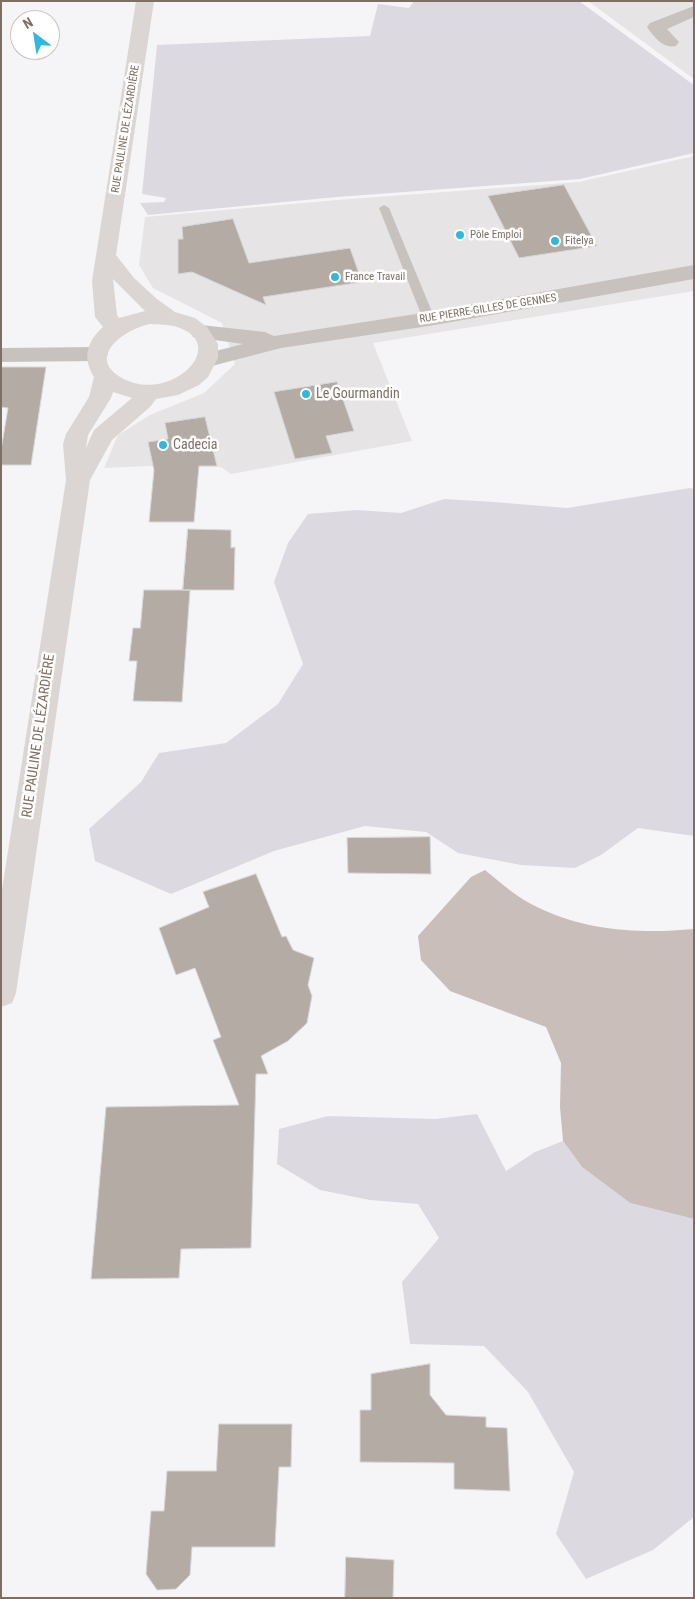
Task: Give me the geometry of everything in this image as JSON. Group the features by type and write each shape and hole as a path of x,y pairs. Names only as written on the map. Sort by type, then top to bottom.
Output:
{"main road":[{"name":"RUE PAULINE DE LÉZARDIÈRE","path":"116,328 106,317 106,303 102,292 145,1"},
{"path":"107,256 120,278 141,298 168,318"},
{"path":"150,317 168,318 187,323 201,332 209,345 208,360 201,372 187,382 170,390 150,392 124,388 105,377 97,362 97,354 103,340 116,328 132,321 150,317"},
{"name":"RUE PAULINE DE LÉZARDIÈRE","path":"1,993 78,480 74,444 77,434 100,398 105,377"},
{"name":"RUE PAULINE DE LÉZARDIÈRE","path":"78,480 96,451 102,436 142,402 150,392"}],"street":[{"path":"670,42 656,27 694,11"},
{"name":"RUE PIERRE-GILLES DE GENNES","path":"208,360 281,341 429,319 694,272"},
{"name":"RUE PIERRE-GILLES DE GENNES","path":"201,332 281,341"},
{"path":"1,355 97,354"}],"lane":[{"path":"384,208 429,319"}],"shaded area":[{"path":"414,1 579,1 694,86 694,153 580,179 337,197 148,215 140,203 164,202 166,198 142,194 157,45 370,36 378,4 409,8"},
{"path":"588,1 694,1 694,79"},
{"path":"694,156 694,291 373,343 412,441 231,474 221,467 149,466 104,468 118,435 150,415 204,393 235,364 222,323 153,288 139,265 145,217 337,200 579,182"},
{"path":"690,488 694,489 694,836 638,828 601,855 575,868 521,865 458,853 426,832 365,826 274,851 171,894 95,861 89,829 141,782 159,753 226,743 278,704 303,664 274,582 288,543 308,514 357,510 401,513 444,499 567,508"},
{"path":"485,870 511,891 532,904 557,916 576,922 635,931 694,929 694,1219 630,1203 582,1167 563,1141 560,1107 561,1063 546,1027 450,991 421,960 418,936 471,877"},
{"path":"477,1114 506,1171 535,1152 563,1141 582,1167 630,1203 694,1219 694,1517 653,1550 586,1579 556,1534 574,1472 528,1392 484,1346 410,1344 402,1282 439,1238 418,1204 370,1200 320,1190 277,1164 279,1129 328,1116 435,1119"}],"building":[{"path":"564,185 597,246 519,258 488,196"},
{"path":"233,219 249,263 350,248 362,282 263,297 266,305 192,272 178,274 178,239 183,239 182,227"},
{"path":"1,367 46,367 31,465 1,465 1,450 8,408 1,407"},
{"path":"337,382 354,431 326,436 332,453 295,459 274,392"},
{"path":"205,417 217,466 199,466 194,522 149,522 154,470 148,442 168,439 165,423"},
{"path":"188,529 231,530 231,548 235,547 234,590 183,590"},
{"path":"144,590 190,590 182,702 133,701 137,661 129,661 133,628 140,628"},
{"path":"430,837 431,874 348,873 347,838"},
{"path":"256,874 282,937 286,936 293,950 314,958 308,985 312,996 307,1023 288,1041 261,1056 268,1074 256,1074 251,1248 181,1249 179,1278 91,1279 106,1107 239,1105 213,1040 221,1037 195,968 176,975 159,928 209,907 203,892"},
{"path":"430,1364 430,1395 446,1415 486,1417 486,1427 507,1428 510,1491 454,1489 454,1463 360,1462 360,1410 371,1410 371,1374"},
{"path":"219,1424 292,1424 291,1467 279,1467 275,1547 192,1547 190,1575 176,1589 157,1590 146,1574 151,1511 164,1511 167,1471 216,1471"},
{"path":"346,1557 394,1560 393,1598 345,1598"}],"place":[{"name":"Pôle Emploi","path":"460,235"},
{"name":"Fitelya","path":"555,241"},
{"name":"France Travail","path":"335,277"},
{"name":"Le Gourmandin","path":"306,394"},
{"name":"Cadecia","path":"163,445"}]}
